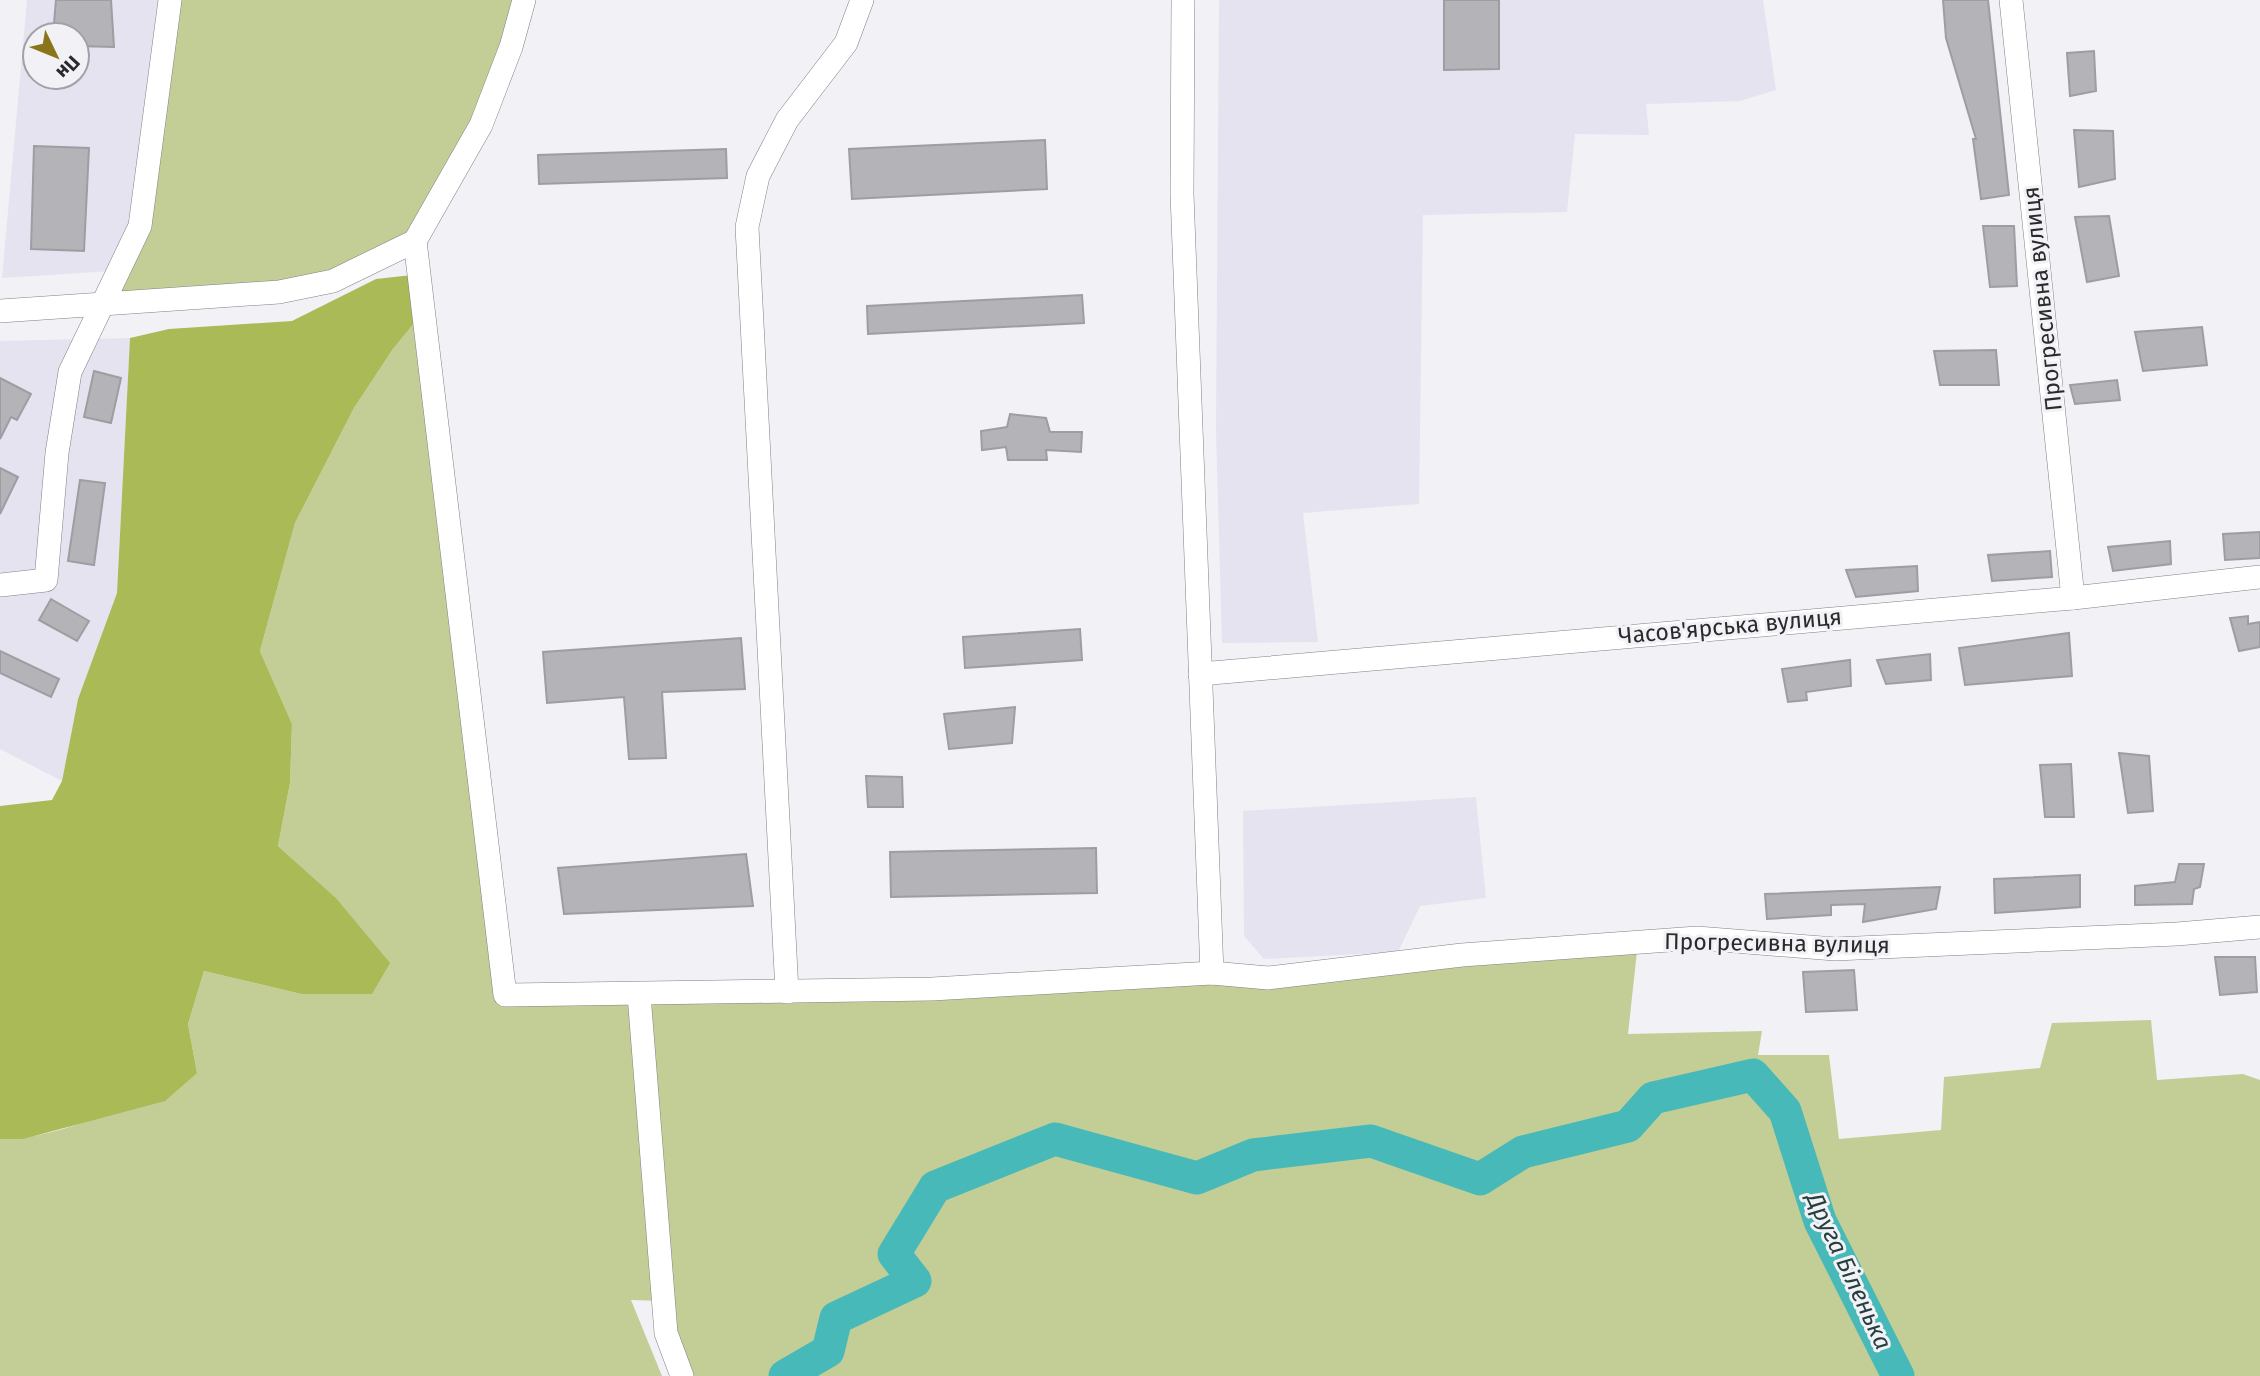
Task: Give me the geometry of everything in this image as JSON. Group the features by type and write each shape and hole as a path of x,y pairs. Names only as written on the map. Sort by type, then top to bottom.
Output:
{"street":[{"path":"1,585 46,580 57,453 70,372 140,226 170,0"},
{"path":"0,311 279,292 333,281 415,241 481,125 511,47 524,0"},
{"path":"787,992 747,227 758,176 787,120 846,43 862,0"},
{"path":"1183,0 1182,194 1212,973"},
{"name":"Прогресивна вулиця","path":"2011,0 2073,597"},
{"name":"Прогресивна вулиця","path":"415,241 505,995 932,989 1212,973 1268,978 1462,954 1697,938 1835,949 2177,934 2260,927"},
{"name":"Часов'ярська вулиця","path":"1200,674 2073,597 2260,577"},
{"path":"639,995 666,1333 682,1376"}],"shaded area":[{"path":"27,0 159,0 131,233 112,271 2,278 21,67 21,91 91,91 91,21 25,21"},
{"path":"1219,0 1763,0 1776,90 1740,101 1646,104 1649,135 1575,134 1567,212 1423,215 1419,504 1303,513 1318,642 1222,643 1216,430"},
{"path":"130,338 117,593 78,699 62,781 0,749 0,341"},
{"path":"1476,797 1486,898 1420,906 1398,952 1264,959 1244,936 1243,811"}],"green space":[{"path":"170,0 524,0 511,47 415,241 333,281 101,305 140,226"},
{"path":"412,275 420,316 393,349 354,408 295,523 260,651 292,724 290,783 278,846 335,897 390,963 372,994 301,994 204,971 188,1024 197,1073 165,1101 23,1139 0,1139 0,806 52,800 62,781 78,699 117,593 130,338 169,329 292,321 376,279"},
{"path":"420,316 505,995 1212,973 1638,942 1628,1034 1762,1031 1758,1055 1829,1055 1839,1139 1941,1130 1944,1077 2040,1068 2052,1023 2151,1020 2157,1080 2243,1074 2260,1080 2260,1376 682,1376 663,1301 631,1300 662,1376 0,1376 0,1139 25,1137 76,1125 197,1073 188,1024 204,971 301,994 335,897 278,846 290,783 292,724 260,651 295,523 354,408 393,349"}],"building":[{"path":"56,0 111,0 114,47 91,46 91,21 54,21"},
{"path":"1444,0 1499,0 1499,69 1444,70"},
{"path":"1943,0 1988,0 2009,195 1981,199 1973,139 1976,139 1946,38"},
{"path":"2094,51 2096,91 2070,96 2067,53"},
{"path":"2074,130 2113,131 2115,179 2079,187"},
{"path":"1045,140 1047,189 852,199 849,149"},
{"path":"34,146 89,148 84,251 31,249"},
{"path":"726,149 727,178 539,184 538,155"},
{"path":"2109,216 2119,276 2087,282 2075,217"},
{"path":"1983,226 2014,226 2017,286 1990,287"},
{"path":"1082,295 1084,323 868,334 867,306"},
{"path":"2202,327 2207,365 2143,371 2135,332"},
{"path":"1996,350 1999,385 1940,385 1934,351"},
{"path":"94,371 121,378 111,423 84,417"},
{"path":"0,378 31,394 17,420 11,417 0,439"},
{"path":"2117,380 2120,400 2075,404 2070,385"},
{"path":"1010,414 1046,418 1050,432 1082,432 1081,452 1046,450 1047,460 1008,460 1006,447 982,450 981,431 1007,427"},
{"path":"0,468 18,477 0,514"},
{"path":"80,480 105,483 94,565 68,561"},
{"path":"2260,532 2260,558 2225,560 2223,534"},
{"path":"2170,541 2171,564 2113,571 2108,547"},
{"path":"2050,551 2052,577 1992,581 1988,555"},
{"path":"1917,566 1918,591 1856,597 1846,570"},
{"path":"51,599 89,621 77,641 39,620"},
{"path":"2248,616 2248,624 2260,622 2260,647 2239,651 2230,618"},
{"path":"1080,629 1082,660 965,668 963,637"},
{"path":"2069,633 2072,676 1965,685 1959,648"},
{"path":"741,638 745,689 662,692 666,758 629,759 624,697 547,703 543,652"},
{"path":"0,651 59,679 51,697 0,673"},
{"path":"1930,654 1931,680 1886,684 1877,660"},
{"path":"1850,660 1851,686 1806,692 1807,700 1788,702 1782,669"},
{"path":"1015,707 1012,743 949,749 944,714"},
{"path":"2119,753 2149,756 2153,811 2128,813"},
{"path":"2071,764 2074,817 2045,817 2040,765"},
{"path":"866,776 902,777 903,807 868,807"},
{"path":"1096,848 1097,893 891,897 890,852"},
{"path":"746,854 753,906 564,914 558,868"},
{"path":"2179,864 2204,864 2200,887 2194,889 2192,904 2135,905 2135,886 2175,882"},
{"path":"2080,875 2080,907 1995,913 1994,879"},
{"path":"1940,887 1936,909 1863,922 1865,904 1831,905 1831,915 1767,919 1765,894"},
{"path":"2215,957 2255,957 2257,992 2220,995"},
{"path":"1854,970 1857,1010 1806,1012 1803,972"}],"waterway":[{"name":"Друга Біленька","path":"785,1376 828,1351 836,1318 915,1281 894,1254 935,1187 1055,1139 1197,1178 1253,1155 1371,1141 1480,1179 1523,1152 1628,1126 1653,1098 1753,1075 1785,1111 1820,1221 1898,1376"}]}
